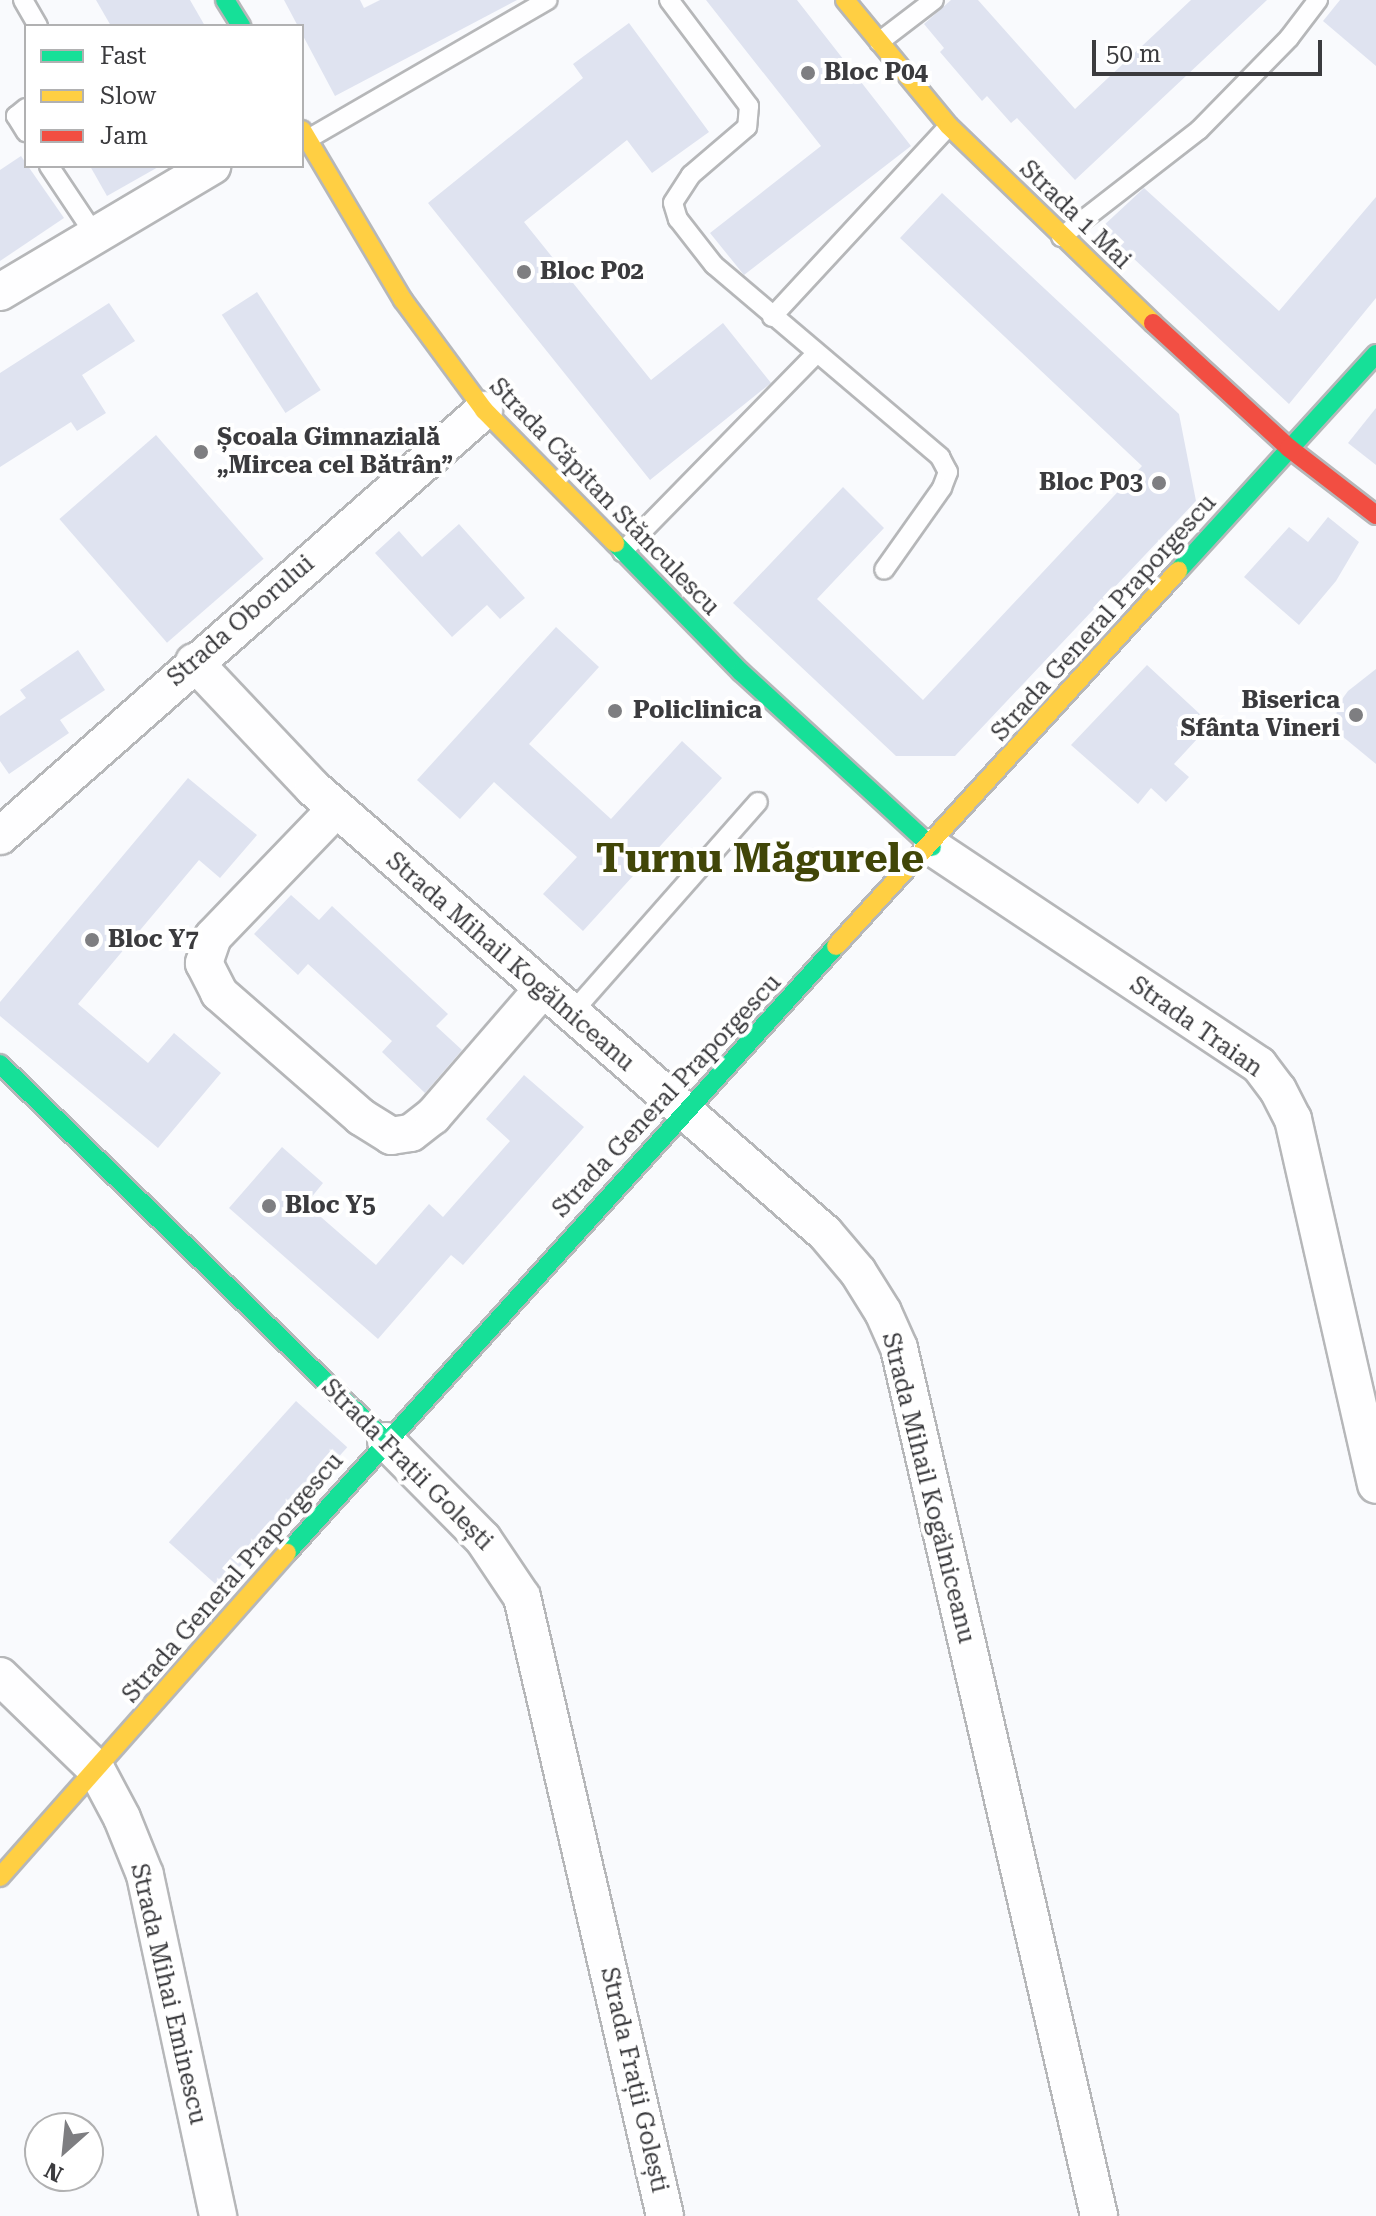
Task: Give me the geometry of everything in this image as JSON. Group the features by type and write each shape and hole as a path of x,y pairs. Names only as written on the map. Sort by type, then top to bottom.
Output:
{"main road":[{"path":"225,0 240,24"},
{"name":"Strada 1 Mai","path":"845,0 949,126 1061,237 1289,448 1376,515"},
{"name":"Strada Căpitan Stănculescu","path":"305,134 403,300 484,410 620,554 862,787 932,847"},
{"name":"Strada General Praporgescu","path":"0,1877 386,1441 684,1112 932,847 1376,354"},
{"name":"Strada Frații Golești","path":"0,1064 386,1441"}],"street":[{"path":"0,292 209,168"},
{"name":"Strada Oborului","path":"0,836 194,662 484,410"},
{"name":"Strada Mihail Kogălniceanu","path":"194,662 336,809 541,991 825,1233 858,1272 899,1348 1099,2216"},
{"path":"336,809 213,937 204,963 219,993 361,1117 391,1136 411,1133 433,1116 541,991"},
{"name":"Strada Traian","path":"932,847 1259,1065 1278,1090 1293,1119 1376,1485"},
{"name":"Strada Frații Golești","path":"386,1441 483,1539 525,1607 665,2216"},
{"name":"Strada Mihai Eminescu","path":"0,1676 96,1769 145,1875 218,2216"}],"lane":[{"path":"23,0 37,24"},
{"path":"305,134 548,0"},
{"path":"669,0 749,106 747,127 691,175 673,203 678,219 714,265 940,457 948,472 942,488 884,570"},
{"path":"878,42 934,0"},
{"path":"1061,237 1199,130 1289,38 1318,0"},
{"path":"24,110 16,116 24,129"},
{"path":"772,317 949,126"},
{"path":"50,168 95,235"},
{"path":"620,554 816,354"},
{"path":"570,1015 758,802"}],"building":[{"path":"96,0 190,0 204,24 110,24"},
{"path":"284,0 360,0 364,8 380,0 517,0 335,96 304,38 304,24 297,24"},
{"name":"Bloc P04","path":"706,0 797,0 911,146 744,275 710,233 821,146"},
{"path":"951,0 978,0 1075,109 1191,0 1267,0 1075,180 1017,118 1011,123 987,96 982,101 940,52 944,48 924,24"},
{"path":"1340,0 1376,0 1376,66 1323,21"},
{"name":"Bloc P02","path":"629,23 709,132 652,173 627,140 524,222 651,380 723,323 771,383 650,480 428,203 583,78 573,64"},
{"path":"21,156 24,168 29,168 64,218 0,261 0,170"},
{"path":"91,168 156,168 107,196"},
{"path":"1144,188 1279,311 1376,197 1376,298 1289,404 1101,228"},
{"name":"Bloc P03","path":"942,193 1179,414 1196,501 955,756 896,756 733,603 843,487 884,528 817,599 923,700 1142,466 900,238"},
{"path":"257,292 321,390 285,413 222,315"},
{"path":"109,303 135,341 82,375 106,413 77,431 71,422 0,467 0,373"},
{"path":"1376,408 1376,465 1348,443"},
{"path":"156,435 264,559 167,643 59,519"},
{"path":"1328,517 1359,542 1336,581 1299,625 1244,577 1289,527 1308,542"},
{"path":"459,524 525,598 500,619 487,605 452,637 375,553 399,531 422,557"},
{"path":"556,627 599,667 529,744 611,819 682,741 722,778 583,931 543,894 577,857 494,782 460,819 417,780"},
{"path":"78,650 105,690 60,720 69,733 9,774 0,761 0,716 26,698 20,690"},
{"path":"1147,665 1202,716 1190,730 1198,738 1174,764 1189,777 1166,802 1151,788 1138,804 1071,745"},
{"name":"Biserica Sfânta Vineri","path":"1376,669 1376,764 1342,736 1336,724 1337,706 1348,691"},
{"name":"Bloc Y7","path":"188,778 257,835 220,878 199,860 78,1004 148,1063 174,1033 221,1073 158,1148 0,1016 0,1002"},
{"path":"291,895 319,920 332,906 448,1014 436,1026 462,1050 425,1093 382,1052 392,1041 308,964 298,975 254,934"},
{"name":"Bloc Y5","path":"524,1075 584,1127 463,1265 451,1255 378,1339 229,1208 282,1147 323,1183 306,1204 376,1265 429,1204 443,1217 510,1141 486,1119"},
{"path":"296,1401 347,1447 220,1588 169,1542"}],"traffic: fast":[{"path":"225,0 240,24"},
{"path":"1178,571 1376,354"},
{"path":"615,543 741,672 932,847"},
{"path":"287,1553 836,946"},
{"path":"0,1064 386,1441"}],"traffic: slow":[{"path":"845,0 949,126 1153,323"},
{"path":"304,133 403,300 484,410 615,543"},
{"path":"836,946 1178,571"},
{"path":"0,1877 287,1553"}],"traffic: jam":[{"path":"1153,323 1289,448 1376,515"}],"place":[{"name":"Bloc P04","path":"808,73"},
{"name":"Bloc P02","path":"524,272"},
{"name":"Școala Gimnazială „Mircea cel Bătrân”","path":"201,452"},
{"name":"Bloc P03","path":"1159,483"},
{"name":"Policlinica","path":"615,711"},
{"name":"Biserica Sfânta Vineri","path":"1356,715"},
{"name":"Bloc Y7","path":"92,940"},
{"name":"Bloc Y5","path":"269,1206"}],"district":[{"name":"Turnu Măgurele","path":"760,859"}]}
